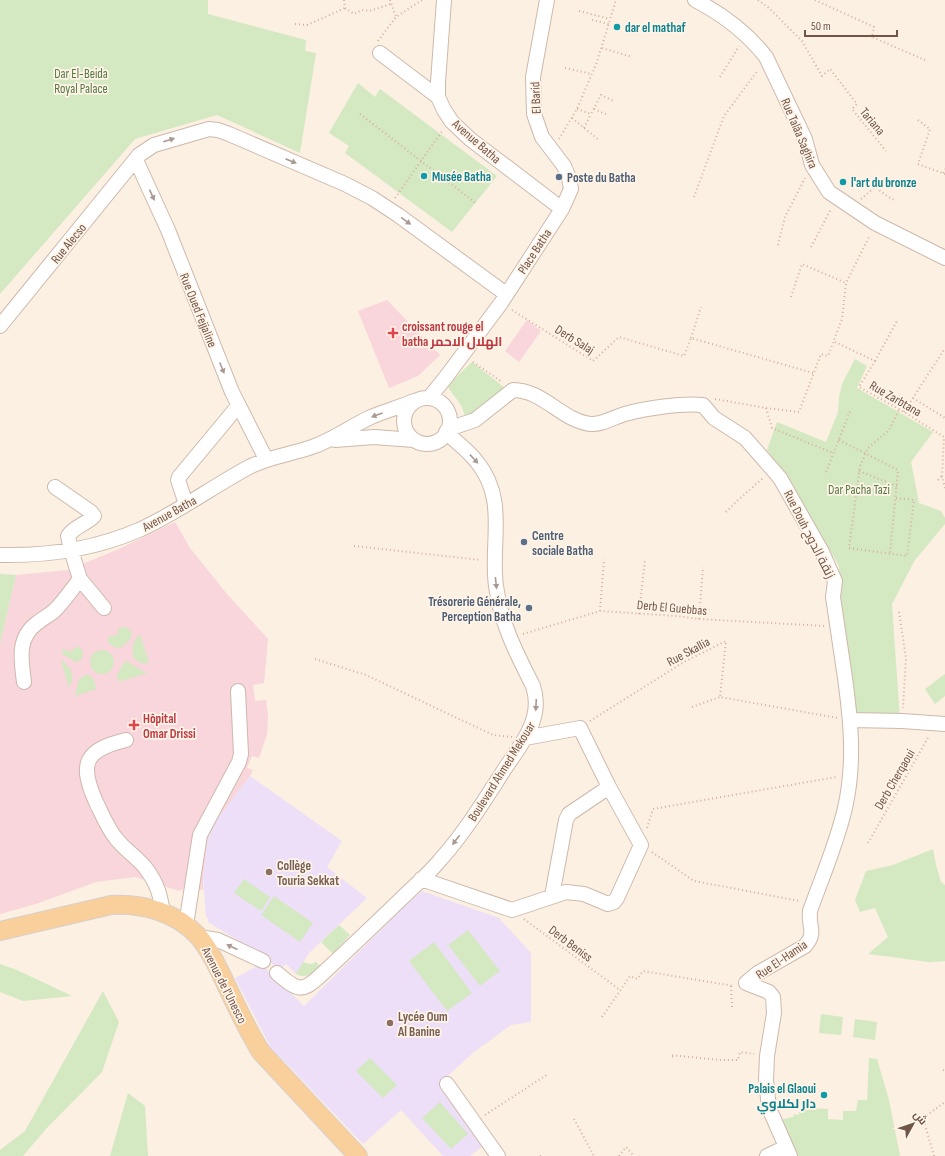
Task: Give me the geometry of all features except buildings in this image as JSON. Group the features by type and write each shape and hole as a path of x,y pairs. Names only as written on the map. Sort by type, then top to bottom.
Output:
{"main road":[{"name":"Avenue de l'Unesco","path":"0,931 111,905 130,904 163,912 192,931 210,954 250,1034 261,1052 358,1156"}],"street":[{"name":"Avenue Batha","path":"444,0 438,82 438,97 444,110 452,122 470,139 562,209"},
{"name":"El Barid","path":"546,0 533,77 534,114 542,137 564,166 569,178 571,189 562,209"},
{"name":"Rue Talâa Saghira","path":"695,0 711,8 745,35 759,47 766,57 805,139 812,164 829,192 875,223 945,258"},
{"path":"379,47 438,97"},
{"name":"Rue Alecso","path":"0,326 136,160 150,147 204,130 213,129 344,184 372,198 398,215 503,298"},
{"name":"Rue Oued Fejjaline","path":"136,160 168,230 238,406 266,459"},
{"name":"Place Batha","path":"503,298 562,209"},
{"path":"429,398 463,355 503,298"},
{"path":"447,431 449,418 445,407 440,402 429,398 421,398 414,401 405,412 404,421 406,430 414,440 424,443 432,443 441,438 447,431 475,420 513,390 527,391 534,394 568,416 591,424 598,424 625,414 645,410 689,403 704,405"},
{"name":"Avenue Batha","path":"0,555 23,555 71,550 96,545 124,536 139,530 266,459 312,447 371,417 414,401"},
{"name":"Rue Douh زنقة الدوح","path":"704,405 714,418 745,438 780,478 822,552 835,581 833,597 851,720"},
{"path":"186,504 178,480 179,476 238,406"},
{"name":"Boulevard Ahmed Mekouar","path":"277,973 291,986 300,988 308,987 441,860 474,816 525,738 536,715 537,697 534,686 509,638 497,593 494,562 496,505 492,487 476,461 447,431"},
{"name":"Avenue Batha","path":"328,440 374,437 414,440"},
{"path":"55,487 91,512 94,516 70,532 68,536 80,579 104,608"},
{"path":"24,682 22,645 24,636 37,623 55,610 80,579"},
{"path":"238,691 241,754 239,762 200,835 192,931 218,940 263,961"},
{"path":"851,720 902,721 940,724"},
{"name":"Rue El-Hamia","path":"788,1152 769,1108 766,1080 767,1056 774,1013 773,997 769,992 746,983 758,973 805,946 812,936 809,920 810,911 842,822 846,806 852,754 851,720"},
{"path":"421,879 512,910 566,892 584,894 608,904 614,902 618,898 641,845 609,787 580,728 525,738"},
{"path":"126,740 106,746 97,751 89,760 86,770 87,779 104,819 116,838 147,869 158,888 163,912"},
{"path":"552,896 566,820 569,814 609,787"},
{"path":"447,1084 498,1156"},
{"path":"767,1156 788,1152"}],"path":[{"path":"344,0 345,8 354,14 362,10 369,11 390,4"},
{"path":"390,0 390,4 396,17"},
{"path":"379,47 396,17 422,0"},
{"path":"553,151 572,118 592,74 602,48 616,0"},
{"name":"Tariana","path":"758,0 769,8 802,41 822,76 830,69 857,104 852,109 886,151"},
{"path":"815,0 874,27 872,37 925,60"},
{"path":"295,24 307,25 345,8"},
{"path":"579,11 610,19"},
{"path":"592,20 609,24"},
{"path":"720,77 745,35"},
{"path":"602,48 632,57"},
{"path":"694,197 724,116 766,57"},
{"path":"566,68 592,74"},
{"path":"584,128 601,95 614,101"},
{"path":"576,109 591,114"},
{"path":"594,109 608,115"},
{"path":"360,114 477,204"},
{"path":"572,118 599,140"},
{"path":"918,120 930,129 918,164 944,174 945,169"},
{"path":"404,185 443,130"},
{"path":"778,245 784,217 812,164"},
{"path":"860,200 875,187 886,196 894,200"},
{"path":"811,247 837,197"},
{"path":"704,405 716,398 766,408 799,412 821,354 828,356 834,342 842,319 846,283 875,223"},
{"path":"791,297 802,264 846,283"},
{"name":"Derb Salaj","path":"503,298 593,362 619,337 684,356 690,338"},
{"path":"701,307 690,338 813,373"},
{"path":"875,361 898,319"},
{"name":"Rue Zarbtana","path":"834,342 875,361 859,387 904,412 944,437 942,476 945,488"},
{"path":"904,412 945,348"},
{"path":"463,355 513,390"},
{"path":"913,398 945,418"},
{"path":"766,408 772,428 833,453"},
{"path":"826,472 851,409"},
{"path":"896,498 914,500 908,556 849,548 859,471 868,448 889,430 899,410"},
{"path":"838,440 898,470 890,554"},
{"path":"726,512 772,469"},
{"path":"859,471 897,486"},
{"path":"938,480 942,476"},
{"path":"354,546 494,562"},
{"path":"600,611 604,559"},
{"path":"639,614 644,559"},
{"path":"699,619 703,567"},
{"name":"Derb El Guebbas","path":"509,638 600,611 699,619 838,627"},
{"path":"898,612 906,658 902,721"},
{"name":"Rue Skallia","path":"580,728 684,662 726,641 720,697"},
{"path":"315,659 366,675 493,735 525,738"},
{"path":"692,707 720,697 851,720"},
{"name":"Derb Cherqaoui","path":"868,843 920,753 940,724"},
{"path":"813,903 694,882 641,845 653,809 850,775"},
{"name":"Derb Beniss","path":"512,910 620,990"},
{"path":"602,1016 630,976 638,979 644,971 731,986 738,986 746,983"},
{"path":"731,986 732,1007"},
{"path":"673,1057 671,1055 720,1060 738,1060 740,1052"},
{"path":"474,1122 548,1074"},
{"path":"934,1156 923,1118 945,1102"},
{"path":"574,1119 594,1156"},
{"path":"619,1156 626,1147 634,1156"}],"shaded area":[{"name":"croissant rouge el batha الهلال الاحمر","path":"387,300 440,355 418,376 389,388 358,311"},
{"path":"527,320 541,331 519,362 505,351"},
{"name":"Hôpital Omar Drissi","path":"175,522 190,548 227,594 268,639 264,683 253,685 255,701 266,700 268,717 267,734 259,758 252,756 247,768 253,770 250,776 214,823 207,842 203,890 185,888 179,891 135,877 96,882 36,904 0,914 0,644 16,575 68,570 119,549"},
{"name":"Collège Touria Sekkat","path":"250,776 342,841 327,867 367,898 309,953 296,974 286,964 279,971 266,958 208,922 206,916 203,878 207,842 214,823"},
{"name":"Lycée Oum Al Banine","path":"422,891 499,918 531,953 531,1022 511,1025 474,1052 440,1083 484,1145 470,1156 443,1156 401,1110 363,1144 283,1060 268,1047 269,1044 235,978 261,964 304,1006 390,921 390,919"}],"green space":[{"name":"Dar El-Beida Royal Palace","path":"0,0 208,0 208,14 306,40 305,51 316,53 300,153 217,115 135,139 0,294"},
{"path":"358,83 375,97 380,89 497,176 452,232 345,153 349,146 329,133"},
{"name":"Dar Pacha Tazi","path":"855,359 867,366 857,388 933,432 911,462 919,503 941,511 945,518 945,524 915,560 892,604 900,720 851,719 839,628 839,566 792,485 767,450 777,422 826,442 838,412 842,384"},
{"path":"472,362 510,392 467,421 461,405 447,386"},
{"path":"0,574 16,575 0,644"},
{"path":"126,627 132,632 131,638 122,647 115,648 108,642 108,637 119,634 117,629"},
{"path":"140,634 149,663 141,663 133,658 133,645"},
{"path":"79,646 83,652 82,659 76,662 62,654 63,649 70,652"},
{"path":"102,650 110,654 114,662 110,670 102,674 94,670 90,662 94,654"},
{"path":"61,661 67,665 72,674 72,680 69,688"},
{"path":"125,661 147,673 119,682 117,675"},
{"path":"87,674 94,679 96,689 75,696 79,679"},
{"path":"945,674 945,696 935,704 925,689"},
{"path":"933,849 941,882 945,885 945,961 929,962 868,954 888,937 875,908 860,912 855,900 866,871 893,865"},
{"path":"244,879 270,897 261,911 234,893"},
{"path":"274,896 313,923 300,942 261,915"},
{"path":"339,925 350,935 333,954 321,942"},
{"path":"468,930 500,971 480,986 448,945"},
{"path":"434,942 472,993 447,1011 409,961"},
{"path":"303,962 313,964 316,962 321,967 307,976 296,974"},
{"path":"0,964 17,970 72,996 23,1001 0,992"},
{"path":"103,991 119,1022 102,1072 46,1129 23,1156 0,1156 0,1150 25,1131"},
{"path":"821,1014 843,1017 841,1035 819,1033"},
{"path":"855,1019 877,1022 875,1040 853,1037"},
{"path":"370,1058 397,1085 383,1098 356,1071"},
{"path":"869,1058 877,1059 889,1100 900,1156 794,1156 780,1120 793,1117 794,1114 799,1115 799,1112 804,1113 804,1108 828,1109 828,1119 843,1120 843,1111 856,1111 858,1100 867,1100"},
{"path":"128,1093 145,1106 148,1156 110,1156"},
{"path":"440,1102 468,1134 451,1149 422,1118"}],"place":[{"name":"dar el mathaf","path":"617,27"},
{"name":"Musée Batha","path":"424,176"},
{"name":"Poste du Batha","path":"559,177"},
{"name":"l'art du bronze","path":"843,182"},
{"name":"croissant rouge el batha الهلال الاحمر","path":"393,333"},
{"name":"Centre sociale Batha","path":"524,542"},
{"name":"Trésorerie Générale, Perception Batha","path":"529,608"},
{"name":"Hôpital Omar Drissi","path":"134,725"},
{"name":"Collège Touria Sekkat","path":"269,872"},
{"name":"Lycée Oum Al Banine","path":"390,1023"},
{"name":"Palais el Glaoui دار لكلاوي","path":"824,1095"}]}
